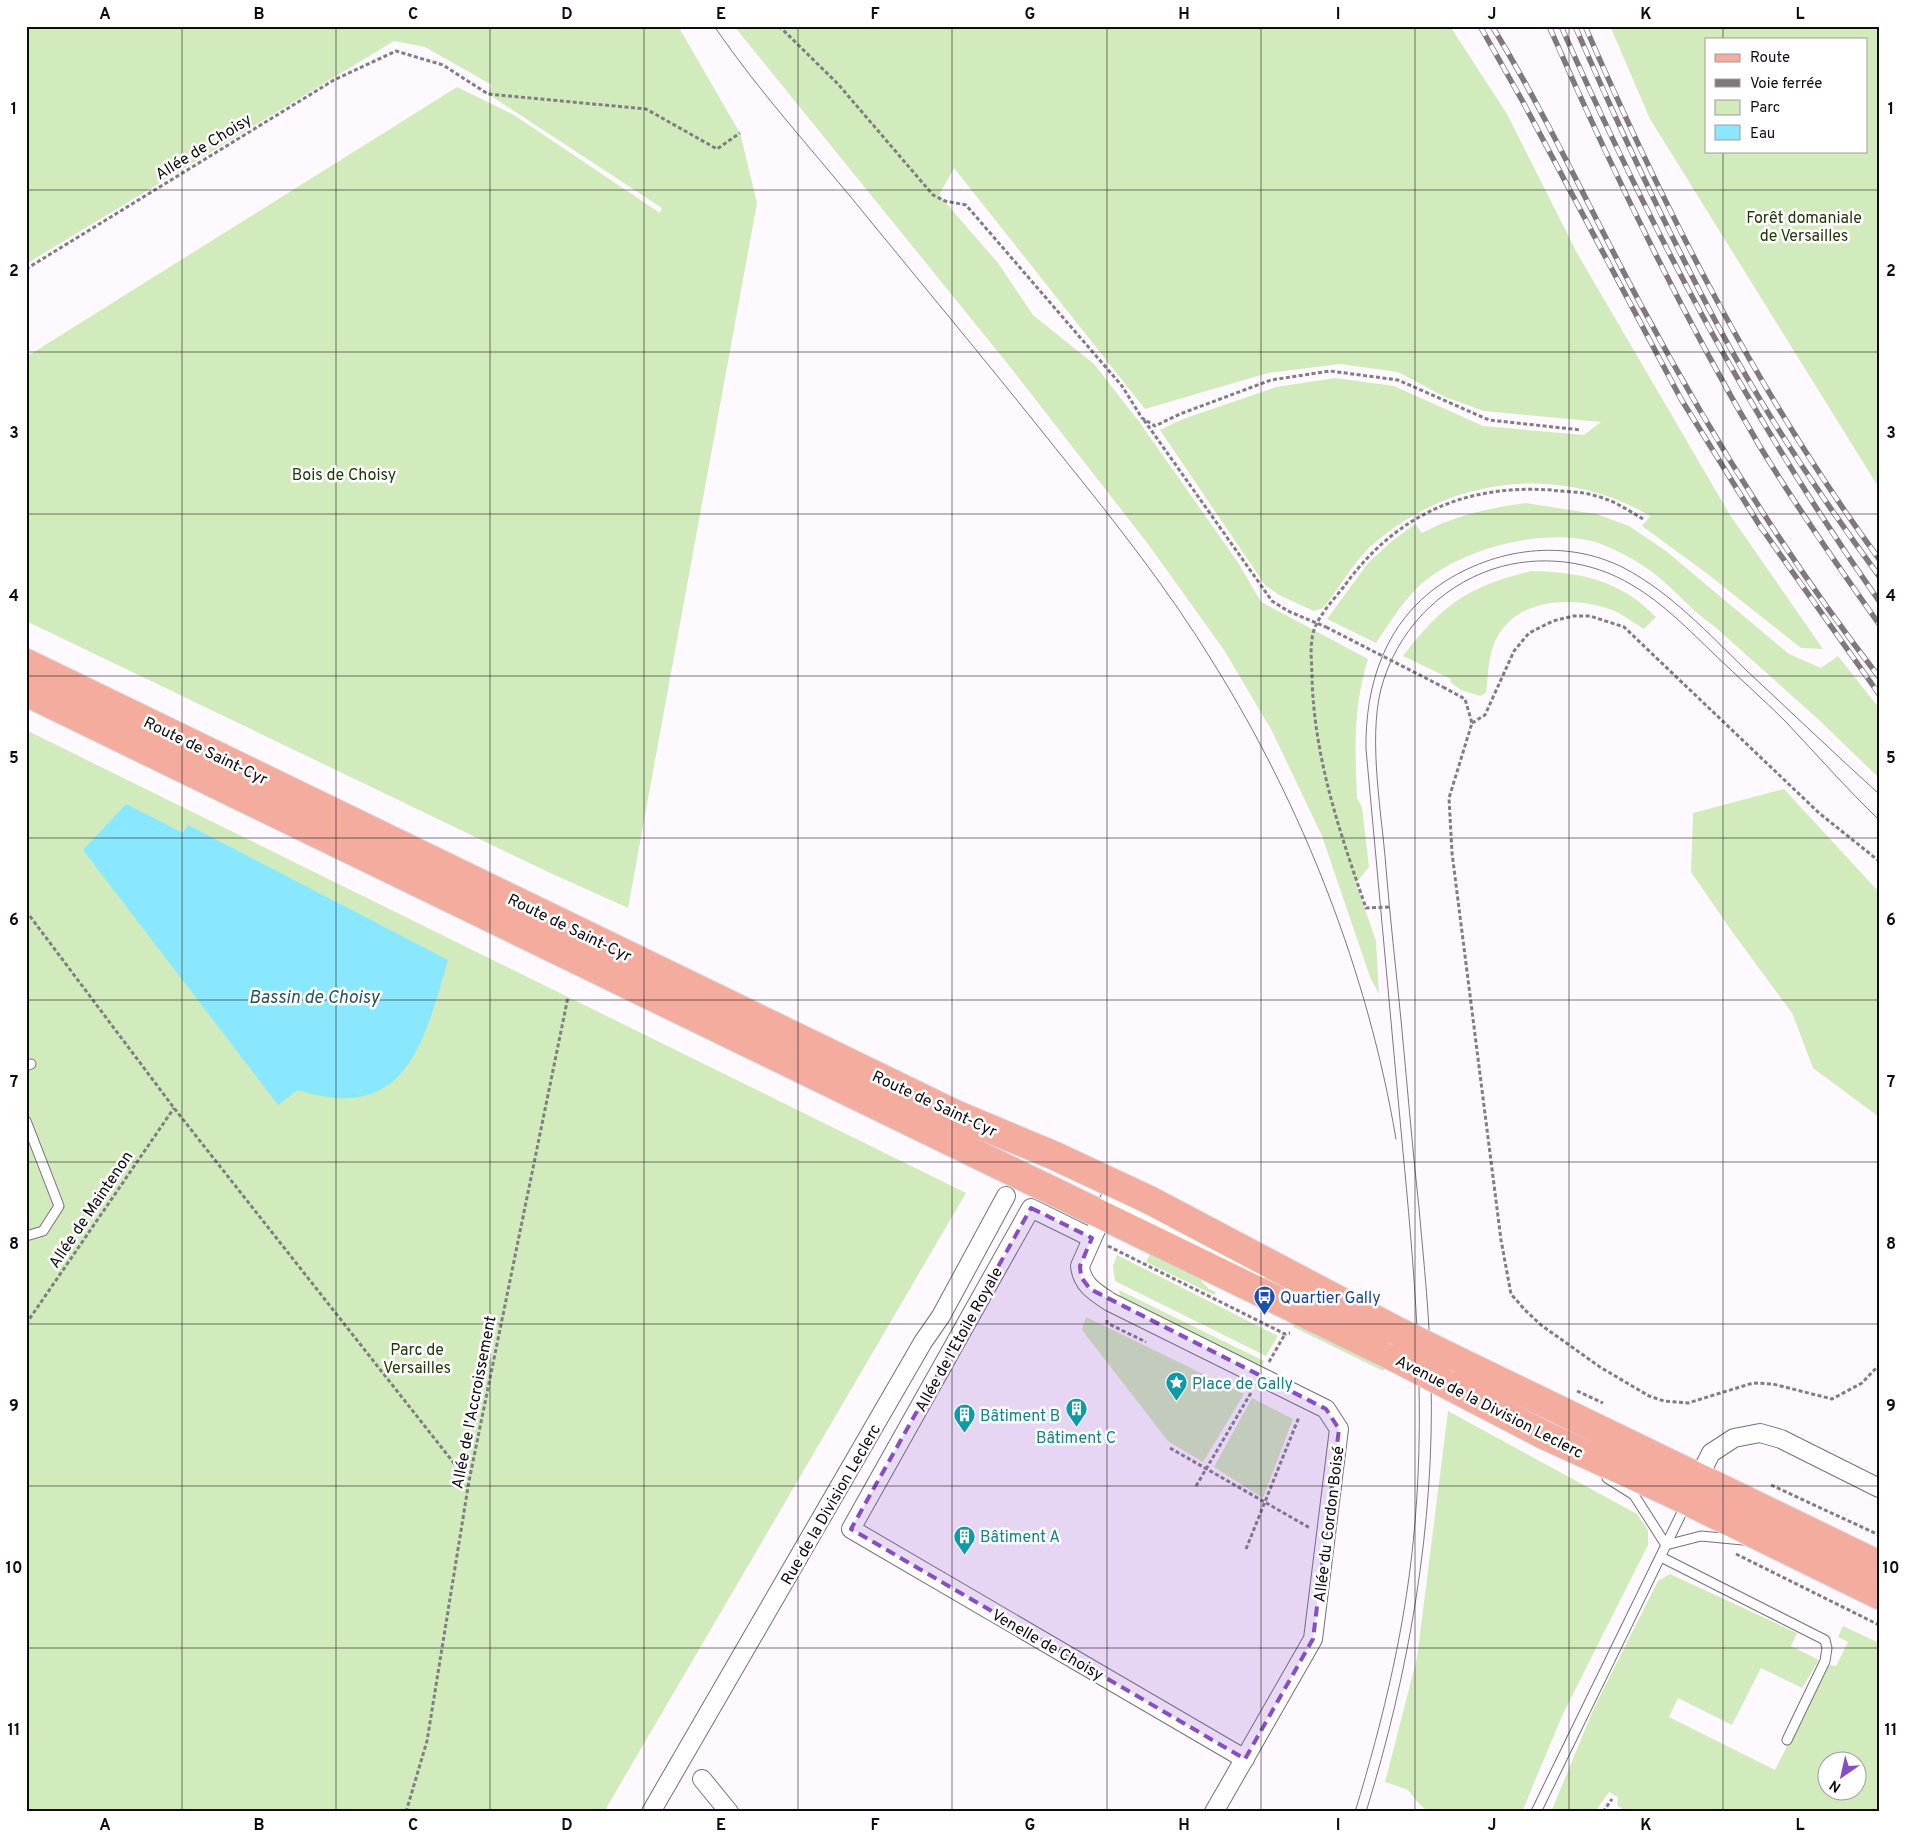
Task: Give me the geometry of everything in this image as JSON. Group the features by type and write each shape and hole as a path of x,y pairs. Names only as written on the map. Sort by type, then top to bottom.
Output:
{"main road":[{"name":"Route de Saint-Cyr","path":"26,663 948,1111 1105,1210"},
{"name":"Route de Saint-Cyr","path":"26,692 1105,1210"},
{"name":"Avenue de la Division Leclerc","path":"1105,1210 1303,1284 1448,1356 1693,1490 1775,1546 1879,1595"},
{"name":"Avenue de la Division Leclerc","path":"1105,1210 1544,1434 1693,1490 1879,1564"}],"street":[{"name":"Rue de la Division Leclerc","path":"652,1812 923,1342 941,1316 1006,1196"},
{"name":"Allée de l'Etoile Royale","path":"851,1530 1030,1208 1105,1210"},
{"name":"Allée du Cordon Boisé","path":"1105,1210 1080,1266 1081,1277 1090,1289 1112,1303 1326,1409 1339,1429 1313,1639 1214,1812"},
{"path":"1693,1490 1710,1453 1734,1438 1760,1433 1781,1438 1879,1488"},
{"name":"Venelle de Choisy","path":"851,1530 1245,1759"},
{"path":"702,1779 730,1812"}],"lane":[{"path":"26,1121 59,1206 43,1231 26,1236"},
{"path":"1544,1434 1634,1495 1666,1545"},
{"path":"1536,1812 1693,1490"},
{"path":"1666,1545 1701,1536 1723,1537 1775,1546"},
{"path":"1661,1557 1825,1640 1827,1648 1825,1661 1787,1740"}],"path":[{"path":"779,26 838,84 933,194 945,201 966,205 1122,386 1142,418 1272,601 1288,611 1326,627 1465,699 1472,723 1449,798 1452,853 1501,1240 1511,1294 1541,1325 1569,1346 1616,1378 1664,1401 1688,1403 1753,1383 1773,1384 1832,1399 1862,1383 1879,1365"},
{"name":"Allée de Choisy","path":"26,269 334,80 396,51 443,65 488,94 646,109 717,149 740,133"},
{"path":"1142,418 1155,426 1180,414 1271,380 1330,371 1398,380 1488,420 1582,430"},
{"path":"1389,907 1366,908 1340,834 1321,758 1313,701 1312,638 1317,623 1355,571 1377,547 1404,524 1438,507 1475,494 1513,489 1579,493 1596,496 1643,519"},
{"path":"1472,723 1485,715 1514,651 1530,633 1553,621 1573,616 1590,616 1624,627 1669,667 1819,812 1879,861"},
{"path":"26,910 174,1108 469,1481"},
{"name":"Allée de l'Accroissement","path":"406,1812 425,1748 469,1481 568,997"},
{"name":"Allée de Maintenon","path":"26,1324 174,1108"},
{"path":"1112,1303 1106,1323 1149,1344"},
{"path":"1274,1354 1285,1334"},
{"path":"1196,1486 1256,1385"},
{"path":"1242,1389 1258,1397"},
{"path":"1291,1413 1305,1421"},
{"path":"1246,1549 1299,1417"},
{"path":"1170,1448 1326,1537"},
{"path":"1765,1482 1879,1535"},
{"path":"1731,1551 1879,1625"},
{"path":"1603,1812 1612,1799"}],"highlighted area":[{"path":"1031,1208 1092,1238 1080,1266 1081,1277 1090,1289 1326,1409 1339,1429 1313,1639 1245,1759 851,1529"}],"green space":[{"name":"Bois de Choisy","path":"26,26 678,26 740,133 757,203 628,908 548,872 26,621 26,357 457,87 514,115 660,213 662,208 488,94 492,85 425,47 394,41 26,264"},
{"path":"734,26 1450,26 1507,114 1577,253 1730,515 1823,649 1801,648 1705,572 1642,526 1650,516 1615,499 1579,488 1542,484 1505,485 1468,492 1433,505 1400,524 1369,548 1351,569 1323,608 1314,611 1279,595 1265,585 1160,430 1183,419 1276,387 1335,378 1394,386 1483,426 1584,435 1601,422 1484,411 1445,397 1398,372 1340,364 1268,373 1145,409 954,168 939,195 998,263 1033,315 1094,364 1140,423 1239,564 1261,602 1368,659 1357,711 1356,745 1357,798 1362,807 1369,867 1356,883 1376,941 1379,994 1370,977 1322,836 1272,731 1224,650 1148,544 1007,363"},
{"name":"Forêt domaniale de Versailles","path":"1610,26 1879,26 1879,488 1650,119"},
{"path":"1526,503 1596,514 1629,526 1666,551 1789,654 1821,668 1838,656 1879,708 1879,778 1819,720 1659,578 1633,559 1598,543 1576,538 1528,539 1502,544 1455,562 1434,574 1411,594 1376,643 1327,619 1368,563 1392,541 1415,524 1422,533 1447,521 1473,513"},
{"path":"1531,571 1567,573 1599,580 1628,594 1656,617 1644,629 1615,611 1599,606 1564,602 1546,604 1530,609 1515,617 1503,628 1492,650 1486,693 1480,696 1461,690 1450,682 1451,679 1403,656 1431,623 1458,600 1490,584"},
{"name":"Parc de Versailles","path":"26,730 966,1193 604,1812 26,1812"},
{"path":"1784,789 1879,892 1879,1117 1813,1068 1792,1013 1691,872 1693,813"},
{"path":"1151,1252 1192,1271 1209,1289 1216,1292 1214,1295 1146,1262"},
{"path":"1117,1255 1278,1336 1266,1356 1115,1281 1113,1266"},
{"path":"1119,1290 1264,1361 1261,1367 1120,1298"},
{"path":"1086,1317 1244,1394 1203,1462 1168,1441 1082,1330"},
{"path":"1295,1323 1386,1366 1383,1371 1293,1327"},
{"path":"1252,1398 1293,1419 1263,1498 1214,1467"},
{"path":"1448,1411 1637,1514 1648,1530 1648,1545 1562,1716 1522,1812 1429,1812 1420,1805 1408,1790 1385,1782 1417,1658"},
{"path":"1670,1574 1797,1633 1791,1646 1819,1660 1802,1688 1761,1668 1732,1725 1678,1698 1669,1717 1775,1770 1825,1670 1830,1665 1836,1666 1848,1642 1838,1637 1843,1626 1879,1643 1879,1812 1629,1812 1617,1806 1618,1797 1609,1792 1595,1812 1551,1812 1594,1708 1658,1581"}],"water":[{"name":"Bassin de Choisy","path":"126,804 183,833 188,825 448,960 430,1020 418,1047 404,1069 387,1086 364,1096 334,1098 298,1090 278,1105 83,850"}],"tram line":[{"path":"714,26 771,102 1038,426 1141,557 1179,610 1214,664 1276,775 1328,893 1350,953 1368,1015 1384,1077 1396,1139"},
{"path":"1355,1812 1385,1705 1400,1632 1411,1559 1418,1474 1419,1379 1414,1284 1366,749 1369,702 1382,657 1392,636 1422,599 1441,584 1484,562 1507,555 1554,550 1578,553 1601,559 1624,568 1673,601 1879,794"},
{"path":"1366,1812 1395,1706 1407,1652 1424,1543 1431,1433 1430,1357 1419,1208 1377,778 1377,709 1381,689 1397,649 1422,614 1438,600 1455,587 1493,569 1510,564 1546,561 1582,565 1599,570 1632,585 1675,617 1786,722 1879,820"}],"railway":[{"path":"1480,26 1523,102 1681,399 1760,526 1879,694"},
{"path":"1492,26 1550,129 1667,353 1723,449 1782,542 1879,677"},
{"path":"1549,26 1622,186 1674,291 1730,394 1787,490 1879,624"},
{"path":"1561,26 1595,102 1667,250 1706,322 1788,463 1879,601"},
{"path":"1575,26 1661,214 1735,357 1794,453 1835,515 1879,576"},
{"path":"1585,26 1648,165 1717,301 1793,432 1879,559"}],"place":[{"name":"Quartier Gally","path":"1264,1316"},
{"name":"Place de Gally","path":"1176,1402"},
{"name":"Bâtiment C","path":"1076,1427"},
{"name":"Bâtiment B","path":"964,1434"},
{"name":"Bâtiment A","path":"964,1555"}]}
